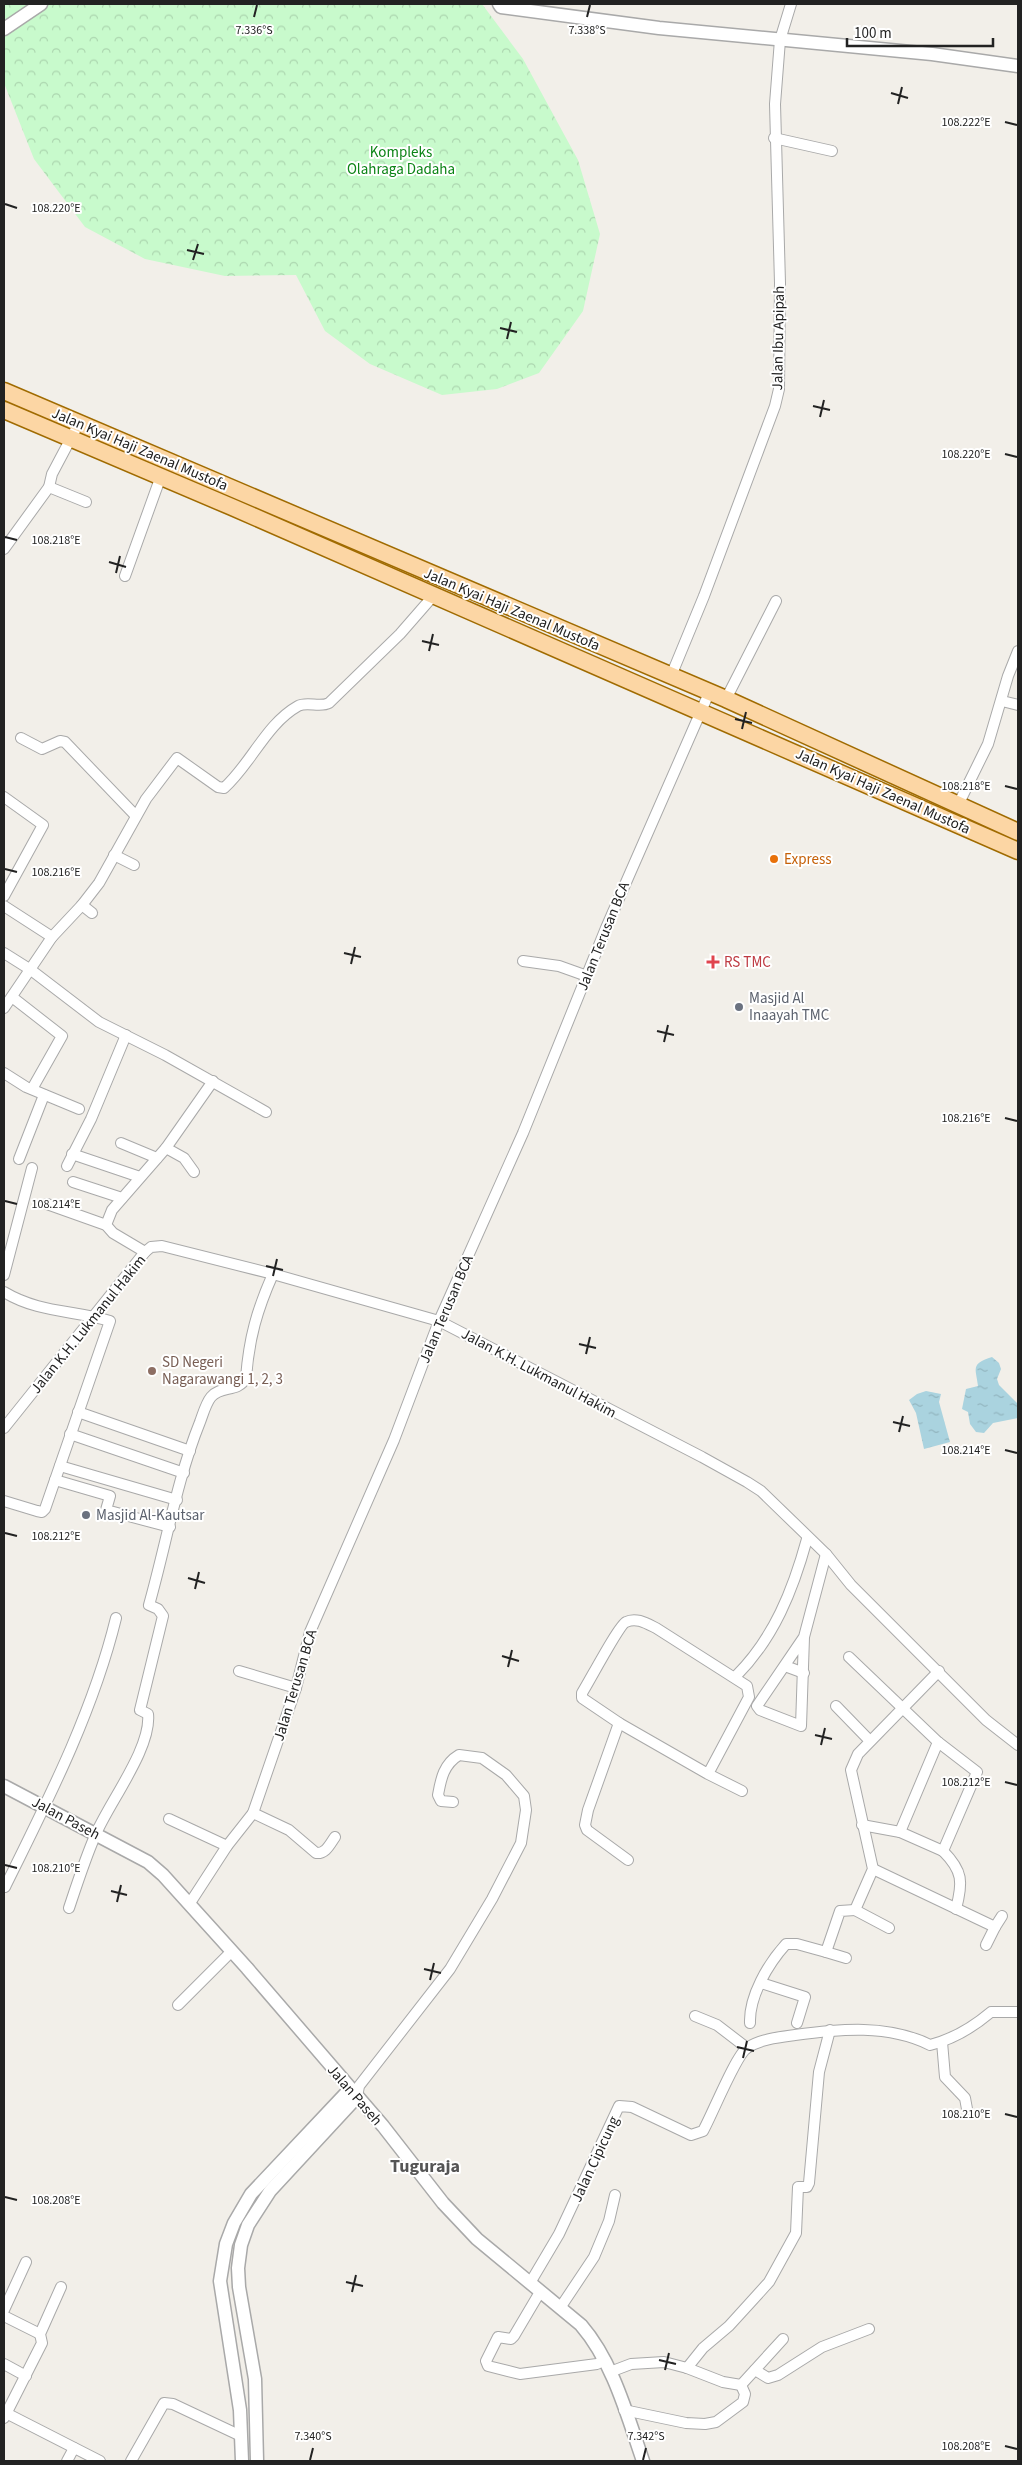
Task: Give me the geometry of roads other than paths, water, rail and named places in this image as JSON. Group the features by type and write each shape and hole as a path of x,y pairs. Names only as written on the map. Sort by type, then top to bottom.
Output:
{"main road":[{"name":"Jalan Kyai Haji Zaenal Mustofa","path":"4,391 573,636 671,676 1018,832"},
{"name":"Jalan Kyai Haji Zaenal Mustofa","path":"4,410 161,476 1018,851"},
{"path":"232,507 240,491"},
{"path":"391,577 401,561"},
{"path":"565,652 573,636"},
{"path":"873,787 881,771"},
{"path":"967,829 974,813"}],"street":[{"path":"4,29 41,4"},
{"path":"499,4 502,7 659,28 932,54 1018,66"},
{"name":"Jalan Ibu Apipah","path":"671,676 775,406 779,389 780,283 774,138 780,40 791,4"},
{"path":"774,138 832,151"},
{"path":"4,549 49,487 52,474 79,423"},
{"path":"125,576 161,476"},
{"path":"49,487 86,502"},
{"path":"4,1008 52,937 82,905 99,883 146,799 177,758 218,787 224,788 273,728 286,716 302,705 324,705 329,703 400,634 434,595"},
{"path":"726,700 776,601"},
{"path":"958,805 988,744 1008,676 1018,651"},
{"name":"Jalan Terusan BCA","path":"190,1903 227,1846 253,1813 296,1688 310,1632 394,1440 439,1321 523,1133 587,976 700,711 710,693"},
{"path":"1002,701 1018,705"},
{"path":"22,738 42,749 60,741 65,742 136,816"},
{"path":"4,797 44,825 4,896"},
{"path":"114,855 134,865"},
{"path":"82,905 92,914"},
{"path":"4,906 52,937"},
{"path":"4,953 31,970 92,1017 213,1081 266,1112"},
{"path":"523,961 559,966 587,976"},
{"path":"12,997 62,1036 32,1089"},
{"path":"67,1166 91,1119 126,1035"},
{"path":"4,1073 44,1095 78,1109"},
{"path":"106,1225 112,1210 166,1148 213,1081"},
{"path":"19,1159 44,1095"},
{"path":"121,1143 158,1158"},
{"path":"166,1148 184,1158 194,1172"},
{"path":"72,1154 140,1178"},
{"path":"4,1276 32,1168"},
{"path":"73,1182 122,1198"},
{"path":"47,1204 106,1225 113,1233 145,1252"},
{"name":"Jalan K.H. Lukmanul Hakim","path":"4,1428 145,1252 152,1247 162,1246 273,1274 439,1321 761,1491 808,1539 826,1554 851,1585 986,1720 1018,1745"},
{"path":"69,1908 95,1835 136,1758 149,1724 148,1714 140,1710 162,1616 158,1608 149,1605 190,1451 211,1396 236,1388 243,1384 246,1378 252,1329 257,1309 273,1274"},
{"path":"4,1292 21,1303 43,1309 110,1321 45,1508 42,1512 4,1501"},
{"path":"78,1412 190,1451"},
{"path":"70,1434 184,1473"},
{"path":"60,1466 177,1500"},
{"path":"55,1480 110,1496 106,1510 170,1527"},
{"path":"736,1676 764,1642 782,1612 795,1582 808,1539"},
{"path":"804,1637 757,1706 760,1710 801,1726 804,1637 826,1554"},
{"path":"5,1886 45,1806 95,1689 116,1618"},
{"path":"708,1774 750,1697 747,1686 736,1676 656,1628 642,1621 628,1621 623,1624 582,1695 585,1702 708,1774 742,1791"},
{"path":"849,1657 938,1742 977,1772 943,1850"},
{"path":"785,1666 804,1673"},
{"path":"239,1671 296,1688"},
{"path":"855,1910 873,1869 862,1825 851,1766 858,1754 870,1741 939,1671"},
{"path":"836,1706 870,1741"},
{"path":"619,1723 585,1824 587,1830 628,1860"},
{"path":"900,1832 938,1742"},
{"path":"257,2461 254,2379 238,2268 241,2245 248,2224 270,2191 355,2091 450,1969 492,1899 521,1843 526,1810 524,1796 506,1775 482,1758 459,1754 448,1762 440,1780 438,1795 441,1801 453,1802"},
{"name":"Jalan Paseh","path":"4,1786 148,1862 190,1903 355,2091 443,2203 476,2239 581,2325 594,2339 607,2366 643,2461"},
{"path":"253,1813 289,1830 316,1853 322,1852 335,1837"},
{"path":"169,1819 227,1846"},
{"path":"862,1825 900,1832 943,1850 952,1859 961,1878 961,1888 956,1909"},
{"path":"873,1869 995,1927"},
{"path":"826,1952 840,1911 855,1910 889,1928"},
{"path":"986,1946 1002,1916"},
{"path":"750,2023 751,2002 786,1944 797,1944 846,1958"},
{"path":"178,2005 232,1951"},
{"path":"761,1984 805,1997 797,2023"},
{"path":"695,2016 717,2025 751,2046 772,2038 830,2030 875,2030 915,2038 930,2045 942,2042 974,2026 991,2012 1018,2012"},
{"path":"687,2368 703,2348 714,2340 753,2302 769,2282 794,2239 796,2233 798,2187 809,2185 819,2072 830,2030"},
{"path":"942,2042 945,2077 965,2098 967,2109"},
{"name":"Jalan Cipicung","path":"530,2283 559,2234 619,2106 632,2107 692,2135 703,2131 730,2078 735,2062 751,2046"},
{"path":"242,2461 240,2410 220,2281 226,2244 242,2206 250,2194 355,2091"},
{"path":"560,2308 594,2257 609,2221 615,2195"},
{"path":"4,2310 26,2262"},
{"path":"61,2287 40,2334 42,2343 5,2414 100,2461"},
{"path":"540,2292 514,2336 510,2339 498,2337 486,2361 488,2366 520,2374 597,2364 607,2366 657,2362 687,2368 723,2382 741,2385"},
{"path":"4,2316 40,2334"},
{"path":"755,2370 768,2378 822,2347 869,2329"},
{"path":"741,2385 784,2339"},
{"path":"4,2364 26,2376"},
{"path":"624,2410 686,2423 716,2422 743,2402 745,2394 741,2385"},
{"path":"131,2461 164,2403 173,2404 241,2436"},
{"path":"240,2410 255,2409"},
{"path":"67,2461 74,2448"}],"water":[{"path":"992,1357 999,1363 1001,1369 997,1379 999,1385 1018,1404 1018,1418 993,1423 984,1433 976,1432 970,1424 968,1412 962,1409 966,1389 978,1386 976,1367 980,1362"},
{"path":"926,1391 941,1394 939,1402 950,1442 924,1449 916,1413 909,1400 917,1394"}],"place":[{"name":"Express","path":"774,859"},
{"name":"RS TMC","path":"713,962"},
{"name":"Masjid Al Inaayah TMC","path":"739,1007"},
{"name":"SD Negeri Nagarawangi 1, 2, 3","path":"152,1371"},
{"name":"Masjid Al-Kautsar","path":"86,1515"}],"district":[{"name":"Tuguraja","path":"425,2166"}],"park label":[{"name":"Kompleks Olahraga Dadaha","path":"401,160"}]}
